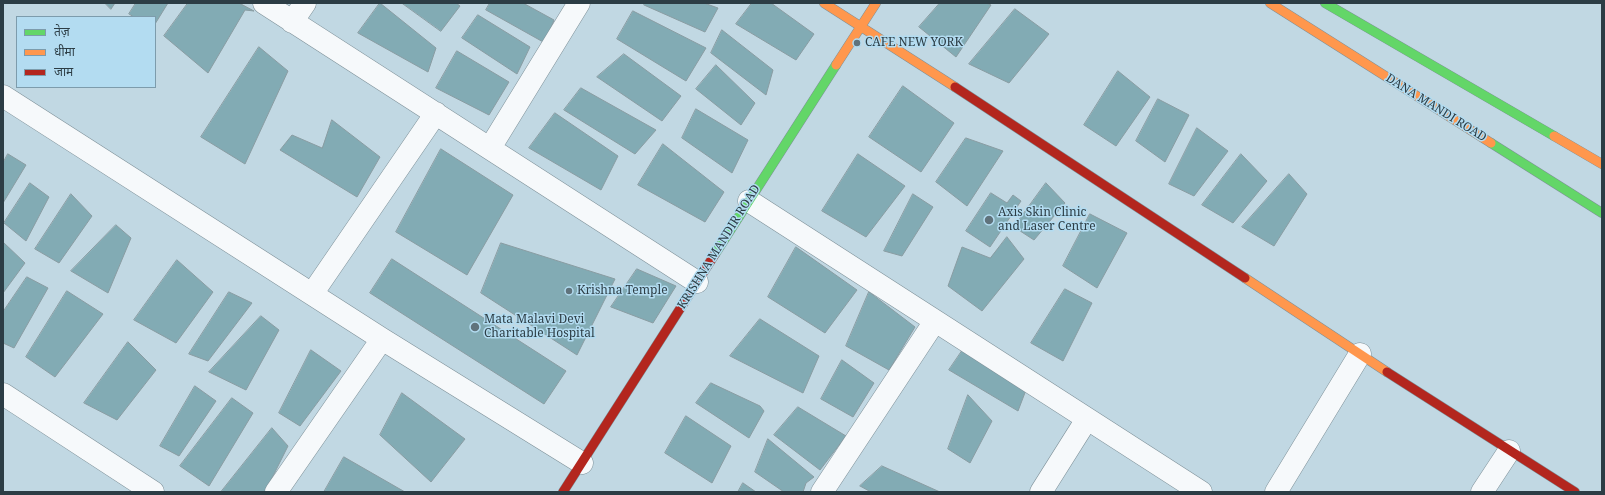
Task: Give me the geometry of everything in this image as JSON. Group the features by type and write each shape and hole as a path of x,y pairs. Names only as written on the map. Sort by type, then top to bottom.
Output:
{"street":[{"path":"264,3 697,282"},
{"path":"292,22 305,3"},
{"path":"490,148 580,3"},
{"path":"824,3 1508,451 1575,492"},
{"name":"KRISHNA MANDIR ROAD","path":"563,492 876,3"},
{"name":"DANA MANDI ROAD","path":"1270,3 1602,213"},
{"path":"1325,3 1602,164"},
{"path":"3,96 382,339 582,464"},
{"path":"312,294 436,113"},
{"path":"749,201 1201,492"},
{"path":"822,492 936,321"},
{"path":"276,492 382,339"},
{"path":"1276,492 1360,354"},
{"path":"3,394 144,490"},
{"path":"1041,492 1087,419"},
{"path":"1482,492 1508,451"}],"building":[{"path":"105,3 115,3 111,9"},
{"path":"136,3 168,3 156,22 156,16 132,16 129,14"},
{"path":"188,3 239,3 254,11 245,10 208,73 164,36"},
{"path":"380,3 436,48 428,72 358,33"},
{"path":"402,3 456,3 460,6 441,31"},
{"path":"490,3 523,3 554,20 545,43 486,10"},
{"path":"645,3 704,3 718,8 705,32 644,5"},
{"path":"752,3 771,3 814,34 796,60 736,24"},
{"path":"940,3 986,3 991,5 956,57 919,27"},
{"path":"1015,9 1049,34 1009,83 969,64"},
{"path":"633,11 706,48 686,81 617,39"},
{"path":"478,15 530,47 517,74 462,38"},
{"path":"722,30 773,70 766,95 711,53"},
{"path":"259,47 288,71 245,164 201,137"},
{"path":"457,51 509,82 489,115 436,88"},
{"path":"624,54 681,96 662,121 597,77"},
{"path":"716,65 755,103 741,125 696,89"},
{"path":"1118,71 1150,97 1116,146 1084,125"},
{"path":"903,86 954,123 921,172 869,137"},
{"path":"581,88 656,130 635,154 564,110"},
{"path":"1158,99 1189,115 1165,162 1136,141"},
{"path":"696,109 748,140 732,173 682,138"},
{"path":"555,113 618,156 601,190 529,148"},
{"path":"332,120 380,157 357,197 280,150 292,135 322,148"},
{"path":"1197,128 1228,151 1194,196 1169,184"},
{"path":"966,138 1003,151 967,206 936,182"},
{"path":"663,144 724,192 705,222 638,185"},
{"path":"441,149 513,195 467,275 396,232"},
{"path":"8,154 26,165 3,203 3,163"},
{"path":"858,154 905,186 866,237 822,211"},
{"path":"1241,154 1267,181 1233,223 1202,205"},
{"path":"1289,174 1307,194 1274,246 1242,227"},
{"path":"30,183 49,197 26,241 4,223"},
{"path":"1046,183 1065,203 1034,240 1014,227"},
{"path":"991,193 1007,203 1013,195 1021,201 990,247 966,231"},
{"path":"71,194 92,216 59,263 35,249"},
{"path":"913,194 933,207 902,256 884,251"},
{"path":"1090,214 1127,233 1097,288 1063,266"},
{"path":"116,225 131,238 108,293 71,271"},
{"path":"1007,237 1024,259 982,311 948,286 962,247 990,258"},
{"path":"3,242 25,263 3,293"},
{"path":"501,243 615,279 577,355 481,293"},
{"path":"796,247 857,290 825,333 768,297"},
{"path":"392,259 566,371 544,404 370,293"},
{"path":"177,260 213,292 176,343 134,320"},
{"path":"637,269 676,286 653,323 611,307"},
{"path":"27,277 48,288 14,348 3,343 3,312"},
{"path":"1065,289 1092,303 1063,361 1031,343"},
{"path":"67,291 103,314 55,377 26,357"},
{"path":"229,292 252,303 208,361 189,354"},
{"path":"869,292 915,327 889,370 846,346"},
{"path":"261,316 279,330 246,390 209,372"},
{"path":"760,319 819,356 803,393 730,356"},
{"path":"128,342 156,370 117,420 84,403"},
{"path":"311,350 341,371 300,426 279,413"},
{"path":"962,351 1026,390 1018,411 949,370"},
{"path":"842,360 874,383 853,417 821,399"},
{"path":"711,383 760,406 764,411 749,438 696,403"},
{"path":"195,386 216,401 179,456 160,446"},
{"path":"402,393 465,439 431,482 380,435"},
{"path":"968,395 992,421 970,463 948,449"},
{"path":"232,398 253,413 209,486 180,466"},
{"path":"798,407 846,436 820,470 774,435"},
{"path":"686,416 731,446 712,483 665,453"},
{"path":"272,428 288,446 265,492 221,492"},
{"path":"768,439 814,477 806,483 803,492 784,492 755,472"},
{"path":"344,457 405,492 324,492"},
{"path":"882,466 940,492 871,492 860,486"},
{"path":"743,483 756,492 738,492"}],"traffic: fast":[{"path":"1325,3 1554,136"},
{"path":"715,254 836,65"},
{"path":"1491,143 1602,213"}],"traffic: slow":[{"path":"824,3 955,87"},
{"path":"836,65 876,3"},
{"path":"1270,3 1491,143"},
{"path":"1554,136 1602,164"},
{"path":"1245,278 1387,372"}],"traffic: jam":[{"path":"955,87 1245,278"},
{"path":"563,492 715,254"},
{"path":"1387,372 1575,492"}],"place":[{"name":"CAFE NEW YORK","path":"857,43"},
{"name":"Axis Skin Clinic and Laser Centre","path":"989,220"},
{"name":"Krishna Temple","path":"569,291"},
{"name":"Mata Malavi Devi Charitable Hospital","path":"475,327"}]}
